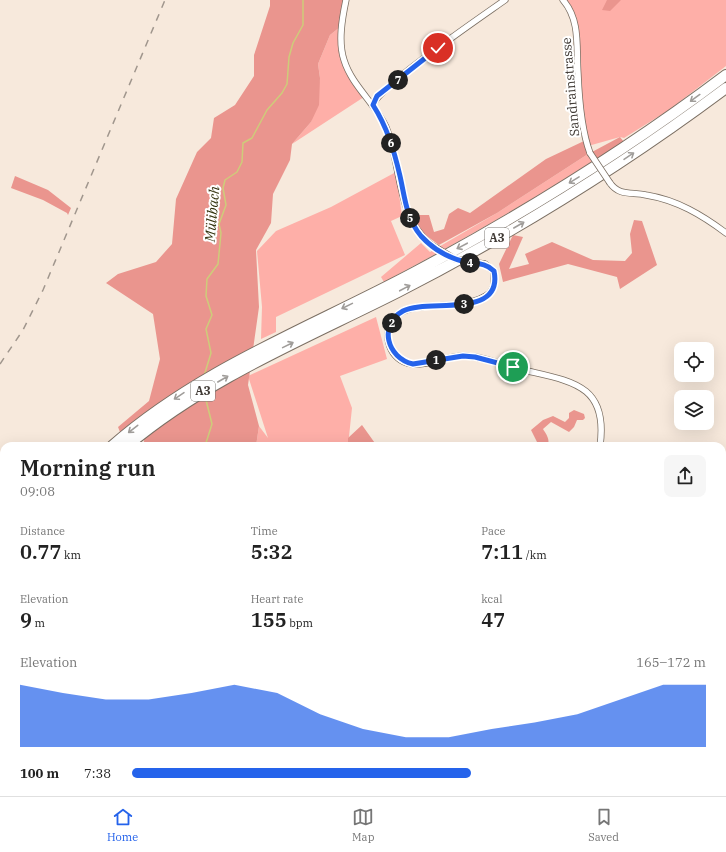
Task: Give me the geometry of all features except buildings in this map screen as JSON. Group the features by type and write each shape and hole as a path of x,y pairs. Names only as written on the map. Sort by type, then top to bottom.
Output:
{"highway":[{"name":"A3","path":"251,359 415,272 497,226 609,157 726,75"},
{"name":"A3","path":"118,442 153,419 201,382 398,292 524,222 622,160 726,88"},
{"name":"A3","path":"131,442 153,419"}],"street":[{"path":"346,0 341,32 344,61 354,81 373,105 383,122 389,136 409,216 417,231 430,244 455,259 485,264 494,271 495,278 490,294 475,302 413,308 403,311 395,318 390,327 388,338 392,350 401,360 413,364 449,357 475,357 577,385 591,396 597,406 602,428 600,442"},
{"path":"373,105 375,98 392,84 504,0"},
{"name":"Sandrainstrasse","path":"563,0 574,19 577,34 578,73 586,141 590,153 610,183 622,193 650,196 686,207 705,217 726,233"}],"shaded area":[{"path":"270,0 345,0 340,27 330,35 318,64 320,78 319,105 311,122 292,144 290,160 273,194 271,223 256,250 259,307 248,385 259,426 257,442 144,442 145,414 120,432 118,427 149,401 160,359 153,314 106,283 118,274 156,262 172,244 176,199 197,152 211,138 214,118 235,105 254,76 254,55 270,6"},
{"path":"563,0 726,0 726,66 669,110 624,138 620,137 588,146 574,74 574,19"},
{"path":"607,0 621,0 610,11 602,10"},
{"path":"340,27 344,65 364,97 292,144 311,122 320,78 318,64 330,35"},
{"path":"620,137 624,142 597,159 592,152"},
{"path":"584,141 588,154 497,213 439,245 424,234 410,215 429,215 434,232 444,229 449,214 458,208 470,213 546,159"},
{"path":"588,154 593,161 490,224 384,282 381,277 421,243 430,252 497,213"},
{"path":"396,172 402,216 391,221 405,255 276,317 276,332 261,339 262,307 257,251 276,231 331,207"},
{"path":"15,176 48,190 71,208 68,215 67,213 43,200 11,188"},
{"path":"634,220 642,221 657,265 620,289 617,277 568,264 503,282 499,264 513,235 523,237 509,269 529,264 525,254 552,242 593,260 625,261 632,253 630,234"},
{"path":"376,317 387,359 340,376 352,408 348,442 257,442 259,426 268,438 248,376"},
{"path":"574,410 584,414 585,418 583,420 577,420 574,427 569,432 551,422 543,429 547,435 548,442 537,442 531,430 543,420 553,416 565,422 569,418 569,413"},
{"path":"362,425 374,442 348,442 348,438"}],"waterway":[{"name":"Mülibach","path":"204,376 211,353 206,329 212,315 206,296 207,279 218,264 221,233 219,224 226,205 223,188 225,180 237,172 242,162 243,143 252,138 267,110 282,93 287,84 289,57 293,43 303,25 303,0"},
{"name":"Mülibach","path":"205,396 212,424 206,442"}],"railway":[{"path":"0,364 23,330 43,290 165,0"}],"route":[{"path":"438,48 377,96 373,105 389,136 400,177 406,210 417,231 433,247 447,256 463,262 485,264 490,266 494,271 494,286 490,294 475,302 413,308 403,311 395,318 390,327 388,338 389,344 396,356 406,363 420,364 449,357 463,356 475,357 513,367"}]}
